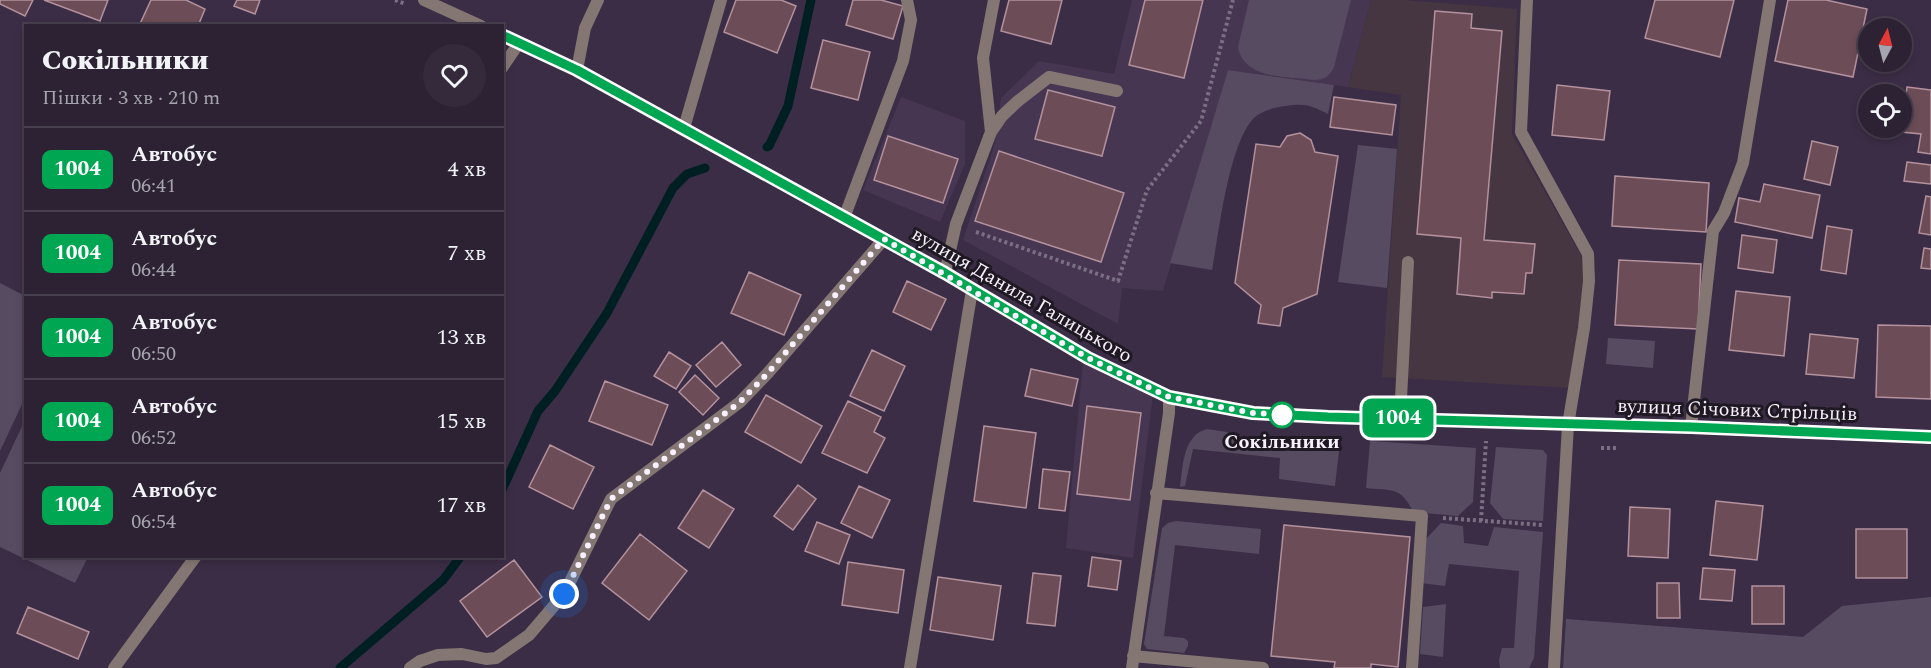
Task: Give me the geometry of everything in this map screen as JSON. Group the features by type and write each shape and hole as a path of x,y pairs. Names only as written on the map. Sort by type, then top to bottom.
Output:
{"street":[{"path":"577,70 585,28 598,0"},
{"path":"684,128 721,0"},
{"path":"844,218 903,61 911,20 907,0"},
{"path":"991,132 983,58 994,0"},
{"path":"1527,0 1521,132 1588,254 1589,281 1584,328 1568,425 1554,668"},
{"path":"1691,427 1713,231 1724,213 1743,163 1770,0"},
{"path":"432,2 477,24"},
{"name":"вулиця Данила Галицького","path":"504,36 577,70 684,128 945,273 1088,358 1169,397 1253,413 1336,418 1400,418 1568,425"},
{"path":"504,65 519,43"},
{"path":"945,273 956,224 991,132 1002,116 1049,76 1117,91"},
{"path":"410,668 420,661 438,655 462,654 486,659 496,658 530,635 564,594 611,499 740,402 884,239"},
{"path":"1400,418 1408,262"},
{"path":"910,668 972,290"},
{"path":"1169,397 1169,413 1132,662 1263,668"},
{"name":"вулиця Січових Стрільців","path":"1568,425 1691,427 1931,437"},
{"path":"1156,493 1422,516 1412,668"},
{"path":"114,668 195,558"}],"path":[{"path":"956,224 1118,281 1147,190 1201,121 1233,0"},
{"path":"1481,521 1486,440"},
{"path":"1422,516 1562,526"}],"shaded area":[{"path":"1132,0 1371,0 1348,87 1228,70 1163,291 1122,288 1118,324 963,240 995,143 1001,98 1039,61 1114,74"},
{"path":"1249,0 1351,0 1334,67 1329,75 1314,80 1280,77 1249,66 1242,58 1238,47"},
{"path":"1371,0 1404,0 1517,9 1512,134 1581,255 1583,281 1571,388 1382,377 1401,95 1348,87"},
{"path":"1228,70 1334,85 1328,114 1312,107 1297,105 1272,109 1255,117 1244,133 1231,170 1212,270 1170,263"},
{"path":"901,97 965,121 965,164 940,222 863,190"},
{"path":"1358,145 1397,149 1387,288 1338,282"},
{"path":"0,283 24,295 24,400 0,451"},
{"path":"1608,338 1655,341 1653,368 1606,364"},
{"path":"1083,361 1153,394 1133,558 1066,548"},
{"path":"24,422 24,558 88,558 75,583 0,547 0,473"},
{"path":"1207,429 1227,432 1247,441 1277,445 1340,442 1335,486 1279,479 1280,458 1193,449 1185,486 1180,487 1189,444 1199,432"},
{"path":"1370,441 1476,448 1473,502 1458,516 1413,512 1404,498 1395,491 1366,488"},
{"path":"1496,447 1543,450 1547,455 1543,521 1503,519 1490,503"},
{"path":"1176,521 1261,529 1259,554 1175,545 1164,636 1184,638 1188,641 1184,653 1147,649 1144,644 1162,528"},
{"path":"1441,523 1463,526 1464,543 1488,546 1494,527 1543,532 1534,658 1529,668 1500,668 1499,660 1502,648 1514,648 1519,571 1449,564 1445,586 1421,583 1425,540"},
{"path":"1931,597 1931,668 1563,668 1566,619 1803,637 1842,606"},
{"path":"1446,604 1443,657 1420,654 1423,607"}],"building":[{"path":"0,0 33,0 25,16 0,4"},
{"path":"44,0 108,0 100,21"},
{"path":"151,0 186,0 205,9 199,24 140,24"},
{"path":"237,0 260,0 255,14 234,6"},
{"path":"736,0 781,0 796,6 777,53 724,32"},
{"path":"853,0 881,0 903,6 893,39 846,25"},
{"path":"1009,0 1062,0 1051,44 1001,31"},
{"path":"1145,0 1203,0 1184,78 1129,65"},
{"path":"1655,0 1734,0 1720,57 1645,38"},
{"path":"1788,0 1826,0 1867,9 1865,18 1858,18 1858,53 1853,77 1775,61"},
{"path":"1435,11 1472,14 1471,28 1502,31 1484,240 1535,244 1532,273 1526,273 1524,294 1492,292 1492,298 1457,294 1461,238 1417,234"},
{"path":"823,40 870,52 858,100 811,88"},
{"path":"1557,85 1610,91 1604,140 1552,135"},
{"path":"1912,88 1931,90 1931,154 1918,152 1921,134 1912,133"},
{"path":"1048,90 1115,107 1102,156 1035,139"},
{"path":"1334,97 1396,105 1392,135 1330,127"},
{"path":"1300,133 1311,140 1315,152 1338,156 1317,294 1283,308 1280,326 1258,323 1261,305 1235,283 1256,144 1280,147 1287,136"},
{"path":"888,136 958,159 943,203 874,180"},
{"path":"1812,141 1838,147 1830,185 1804,179"},
{"path":"999,151 1124,193 1101,262 975,221"},
{"path":"1907,162 1931,165 1931,184 1904,181"},
{"path":"1615,176 1709,183 1706,232 1612,226"},
{"path":"1764,184 1820,195 1812,238 1735,222 1739,198 1760,202"},
{"path":"1926,196 1931,197 1931,235 1919,233"},
{"path":"1827,226 1852,230 1846,274 1821,270"},
{"path":"1742,235 1777,240 1773,273 1738,268"},
{"path":"1924,248 1931,249 1931,269 1921,268"},
{"path":"1619,260 1701,264 1698,329 1615,325"},
{"path":"749,272 801,295 784,335 731,313"},
{"path":"907,281 946,299 931,330 893,312"},
{"path":"1736,291 1790,297 1784,356 1729,350"},
{"path":"1878,325 1931,326 1931,399 1876,397"},
{"path":"1810,334 1858,339 1854,378 1806,374"},
{"path":"722,342 741,365 716,387 696,365"},
{"path":"872,350 905,366 884,411 850,396"},
{"path":"669,352 691,366 676,389 654,376"},
{"path":"1031,369 1078,379 1072,406 1025,396"},
{"path":"695,375 719,398 703,415 679,392"},
{"path":"605,381 668,405 652,445 589,421"},
{"path":"766,395 822,426 801,463 745,432"},
{"path":"848,401 881,417 874,432 885,438 867,473 822,453"},
{"path":"1087,406 1141,413 1130,500 1077,494"},
{"path":"984,426 1036,433 1026,508 974,501"},
{"path":"550,445 594,467 573,509 529,487"},
{"path":"1043,469 1070,472 1065,511 1039,508"},
{"path":"798,485 816,499 793,530 774,516"},
{"path":"859,486 890,500 872,538 841,523"},
{"path":"703,490 734,509 709,548 678,528"},
{"path":"1716,501 1763,506 1757,560 1710,555"},
{"path":"1630,507 1670,509 1668,558 1628,556"},
{"path":"817,522 850,535 839,564 805,551"},
{"path":"1284,525 1410,537 1398,667 1371,664 1371,668 1334,668 1335,662 1271,656"},
{"path":"1856,529 1907,529 1907,578 1856,578"},
{"path":"640,534 687,571 649,620 602,583"},
{"path":"1092,557 1121,561 1117,590 1088,586"},
{"path":"514,560 542,597 487,637 460,601"},
{"path":"848,562 904,570 898,613 842,605"},
{"path":"1703,568 1735,570 1732,601 1700,599"},
{"path":"1033,573 1061,576 1055,626 1027,623"},
{"path":"938,577 1001,586 993,640 930,630"},
{"path":"1657,583 1679,583 1680,618 1657,618"},
{"path":"1752,586 1784,586 1784,624 1752,624"},
{"path":"28,607 89,632 78,659 17,633"}],"waterway":[{"path":"767,147 788,106 811,0"},
{"path":"504,486 538,411 555,391 607,313 673,188 687,174 705,168"},
{"path":"340,668 443,580 460,558"}],"bus line":[{"name":"1004","path":"504,36 577,70 684,128 945,273 1088,358 1169,397 1253,413 1328,417 1568,425 1609,424 1931,437"}],"place":[{"name":"Сокільники","path":"1282,415"}],"route":[{"path":"564,594 611,499 740,402 884,239 1088,358 1169,397 1253,413 1291,415 1282,415"}]}
